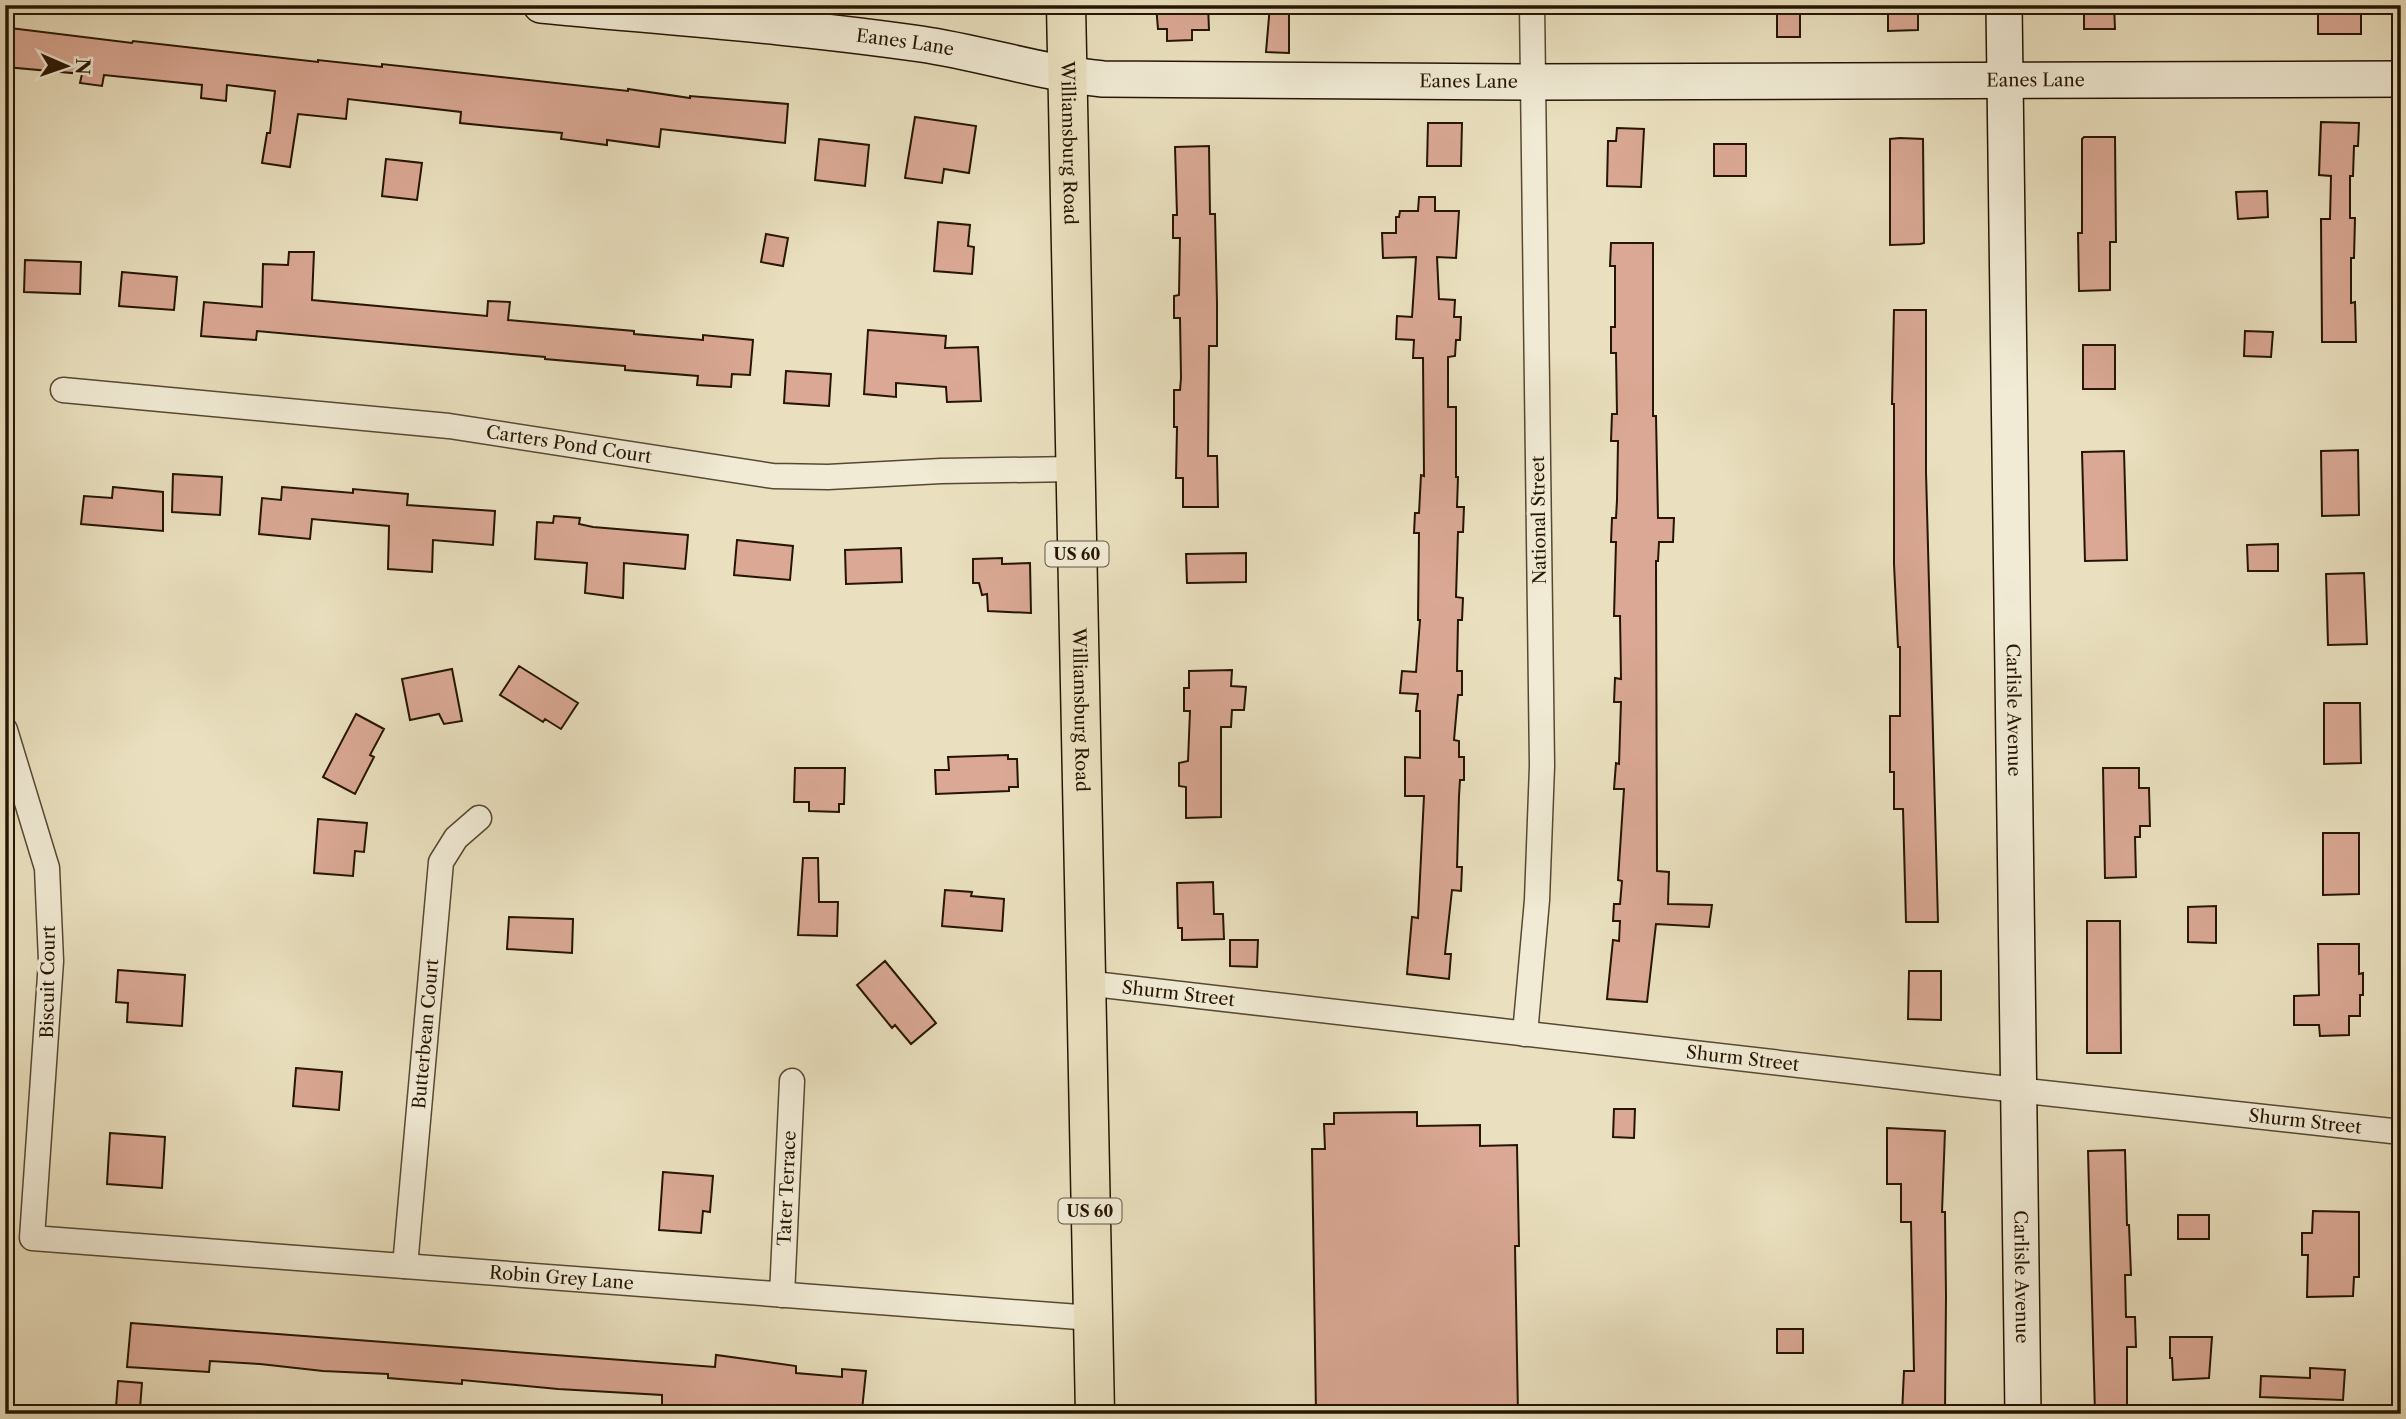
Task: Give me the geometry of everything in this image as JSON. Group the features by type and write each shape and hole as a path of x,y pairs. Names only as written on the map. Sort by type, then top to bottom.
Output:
{"main road":[{"name":"Williamsburg Road","path":"1066,5 1094,1414"}],"street":[{"name":"Eanes Lane","path":"541,5 846,34 923,44 1067,76 1102,79 1534,82 2401,79"},
{"name":"National Street","path":"1525,1034 1538,900 1542,766 1532,5"},
{"name":"Carlisle Avenue","path":"2004,5 2023,1414"},
{"name":"Carters Pond Court","path":"63,390 449,426 774,476 1075,470"},
{"name":"Biscuit Court","path":"5,730 47,867 51,961 32,1238"},
{"name":"Butterbean Court","path":"405,1266 441,862 456,838 479,818"},
{"name":"Shurm Street","path":"1085,983 2401,1132"},
{"name":"Tater Terrace","path":"782,1295 792,1081"},
{"name":"Robin Grey Lane","path":"32,1238 1092,1318"}],"building":[{"path":"1156,5 1208,5 1209,30 1192,30 1192,40 1167,41 1167,29 1158,29"},
{"path":"1270,5 1289,5 1289,53 1266,52"},
{"path":"1888,5 1918,5 1918,30 1888,31"},
{"path":"2084,5 2114,5 2115,29 2084,29"},
{"path":"2318,5 2361,5 2361,34 2318,34"},
{"path":"1777,11 1800,11 1800,37 1777,37"},
{"path":"10,28 318,62 382,67 382,64 628,89 690,98 788,104 785,143 661,129 659,147 607,140 607,145 561,139 562,133 460,123 461,112 348,99 346,119 298,114 290,167 262,163 267,133 270,133 275,91 227,85 226,101 201,98 202,85 104,75 102,86 80,83 82,74 6,67"},
{"path":"915,117 976,126 969,173 944,169 942,183 905,178"},
{"path":"2321,122 2359,123 2358,146 2354,146 2353,176 2350,176 2350,218 2355,218 2354,258 2351,258 2351,303 2355,302 2356,342 2322,342 2321,219 2330,219 2331,176 2319,175"},
{"path":"1428,123 1462,123 1461,166 1427,166"},
{"path":"1617,128 1644,129 1641,187 1607,186 1608,141 1616,141"},
{"path":"2084,137 2115,137 2116,242 2110,242 2110,290 2079,291 2078,233 2082,233"},
{"path":"819,139 869,145 865,186 815,180"},
{"path":"1890,139 1923,139 1924,243 1920,244 1890,245"},
{"path":"1714,144 1746,144 1746,176 1714,176"},
{"path":"1209,146 1210,214 1215,214 1217,346 1209,346 1208,456 1217,456 1218,507 1183,507 1183,478 1176,478 1177,427 1174,427 1174,390 1180,390 1181,378 1180,318 1174,318 1174,296 1179,295 1180,238 1173,238 1173,215 1177,215 1175,147"},
{"path":"386,159 422,163 417,200 382,196"},
{"path":"2267,191 2268,217 2238,219 2236,192"},
{"path":"1419,197 1435,197 1435,211 1459,211 1456,258 1437,257 1439,299 1455,300 1454,317 1461,317 1460,340 1456,340 1455,356 1448,357 1448,407 1456,407 1457,507 1464,507 1463,532 1458,532 1456,597 1463,598 1462,620 1458,620 1457,671 1462,671 1462,695 1458,695 1454,740 1459,741 1459,757 1464,757 1464,780 1460,780 1457,867 1462,867 1461,891 1452,890 1445,954 1451,954 1449,979 1407,974 1412,917 1418,918 1424,796 1405,796 1405,757 1420,758 1420,711 1416,711 1418,694 1400,693 1402,671 1416,672 1420,620 1419,533 1414,533 1415,513 1419,513 1421,475 1424,476 1423,358 1413,358 1414,340 1396,339 1397,316 1412,317 1416,257 1383,258 1382,233 1396,233 1396,217 1399,217 1400,211 1418,211"},
{"path":"938,222 970,225 968,246 974,247 972,274 934,271"},
{"path":"766,234 788,238 783,266 761,262"},
{"path":"1611,243 1653,243 1653,416 1656,416 1658,518 1674,518 1673,542 1659,542 1656,561 1657,871 1669,872 1668,904 1712,905 1709,927 1656,924 1647,1002 1607,999 1613,940 1619,941 1620,921 1613,921 1614,904 1620,904 1622,881 1618,880 1624,789 1614,789 1616,763 1619,764 1621,702 1614,702 1615,678 1621,679 1620,616 1614,616 1616,542 1611,542 1612,518 1616,518 1618,441 1611,441 1612,414 1617,414 1616,353 1611,353 1611,327 1615,327 1615,266 1610,266"},
{"path":"289,252 314,252 312,300 487,316 488,301 510,302 508,320 703,340 703,335 753,340 750,375 732,374 731,387 697,385 698,376 625,370 625,366 545,357 257,331 256,340 201,336 204,302 262,307 263,264 288,265"},
{"path":"25,260 81,262 80,294 24,292"},
{"path":"122,272 177,277 174,310 119,306"},
{"path":"1894,310 1926,310 1926,472 1938,922 1906,922 1903,809 1894,809 1894,772 1890,772 1890,716 1900,716 1900,647 1894,564"},
{"path":"868,330 946,336 945,348 978,347 981,401 947,402 946,387 896,383 896,397 864,394"},
{"path":"2245,331 2273,332 2271,357 2244,356"},
{"path":"2083,345 2115,345 2115,389 2083,389"},
{"path":"786,371 831,374 829,406 784,403"},
{"path":"2358,450 2359,515 2322,516 2321,451"},
{"path":"2124,451 2127,560 2085,561 2082,452"},
{"path":"173,474 222,477 220,515 172,512"},
{"path":"113,487 163,492 163,531 81,524 84,496 112,498"},
{"path":"282,487 408,494 407,505 495,511 493,545 433,540 432,572 388,569 389,526 312,519 310,539 259,534 262,498 281,500"},
{"path":"554,516 580,518 579,524 593,527 688,535 685,569 624,563 623,598 585,593 587,563 535,559 537,522 553,523"},
{"path":"737,540 793,546 790,580 734,575"},
{"path":"2278,544 2278,571 2248,571 2247,545"},
{"path":"901,548 902,582 846,584 845,550"},
{"path":"1246,553 1246,582 1187,583 1186,554"},
{"path":"1002,558 1002,564 1030,563 1031,613 988,611 987,594 982,595 979,583 973,583 973,559"},
{"path":"2364,573 2367,644 2328,645 2326,574"},
{"path":"519,666 578,703 561,729 545,719 543,722 500,695"},
{"path":"452,669 462,721 444,724 439,714 410,720 402,679"},
{"path":"1232,670 1231,686 1246,687 1244,710 1232,710 1231,727 1221,727 1221,817 1186,818 1186,787 1179,786 1179,763 1188,761 1190,711 1184,711 1184,688 1189,688 1189,671"},
{"path":"2324,703 2360,703 2361,763 2324,764"},
{"path":"356,714 384,729 370,755 374,757 355,794 323,777"},
{"path":"1008,755 1008,759 1017,759 1018,787 1009,787 1009,791 936,794 935,770 949,770 948,757"},
{"path":"795,768 845,768 844,804 839,804 839,812 809,811 809,802 794,802"},
{"path":"2103,768 2139,768 2139,788 2149,788 2150,826 2140,826 2140,837 2135,837 2136,877 2105,878"},
{"path":"318,819 367,823 364,852 355,851 353,876 314,873"},
{"path":"2323,833 2359,833 2359,894 2323,895"},
{"path":"803,858 818,858 819,902 838,902 837,936 798,935"},
{"path":"1213,882 1214,914 1223,914 1224,939 1182,940 1182,928 1178,928 1177,883"},
{"path":"945,890 1004,899 1002,931 942,926"},
{"path":"2216,906 2216,943 2188,942 2188,907"},
{"path":"509,917 573,919 572,953 507,949"},
{"path":"2087,921 2120,921 2121,1053 2087,1053"},
{"path":"1230,940 1258,940 1257,967 1230,966"},
{"path":"2318,944 2359,944 2359,974 2363,973 2363,995 2360,995 2360,1016 2349,1016 2349,1035 2320,1036 2319,1025 2294,1025 2294,996 2319,995"},
{"path":"885,961 936,1023 911,1044 895,1025 892,1028 857,985"},
{"path":"118,970 185,975 182,1026 127,1022 128,1003 116,1002"},
{"path":"1909,971 1941,971 1941,1020 1908,1019"},
{"path":"296,1068 342,1072 339,1110 293,1106"},
{"path":"1614,1109 1635,1109 1634,1138 1613,1137"},
{"path":"1417,1112 1417,1126 1480,1125 1480,1146 1517,1145 1519,1246 1515,1246 1518,1414 1316,1414 1312,1149 1325,1149 1324,1124 1334,1124 1334,1113"},
{"path":"1887,1128 1945,1131 1942,1212 1945,1212 1945,1414 1902,1414 1904,1371 1914,1371 1911,1222 1901,1222 1901,1184 1887,1184"},
{"path":"110,1133 165,1137 162,1188 107,1184"},
{"path":"2125,1150 2131,1275 2125,1275 2126,1317 2135,1317 2136,1347 2127,1347 2127,1414 2095,1414 2088,1151"},
{"path":"663,1172 713,1176 710,1212 703,1211 701,1233 659,1230"},
{"path":"2313,1211 2359,1212 2359,1277 2354,1277 2353,1296 2307,1297 2308,1255 2302,1255 2302,1233 2312,1233"},
{"path":"2178,1215 2209,1215 2209,1239 2178,1239"},
{"path":"131,1323 715,1367 716,1355 796,1366 796,1373 842,1377 842,1369 866,1371 862,1410 857,1410 856,1414 764,1414 765,1410 718,1405 717,1412 662,1407 662,1395 462,1380 462,1384 388,1378 388,1374 260,1364 210,1361 209,1372 127,1367"},
{"path":"1777,1329 1803,1329 1803,1353 1777,1353"},
{"path":"2170,1337 2212,1337 2209,1378 2173,1380"},
{"path":"2310,1368 2345,1370 2343,1400 2260,1397 2261,1376 2310,1378"},
{"path":"118,1381 142,1383 140,1408 116,1407"}]}
